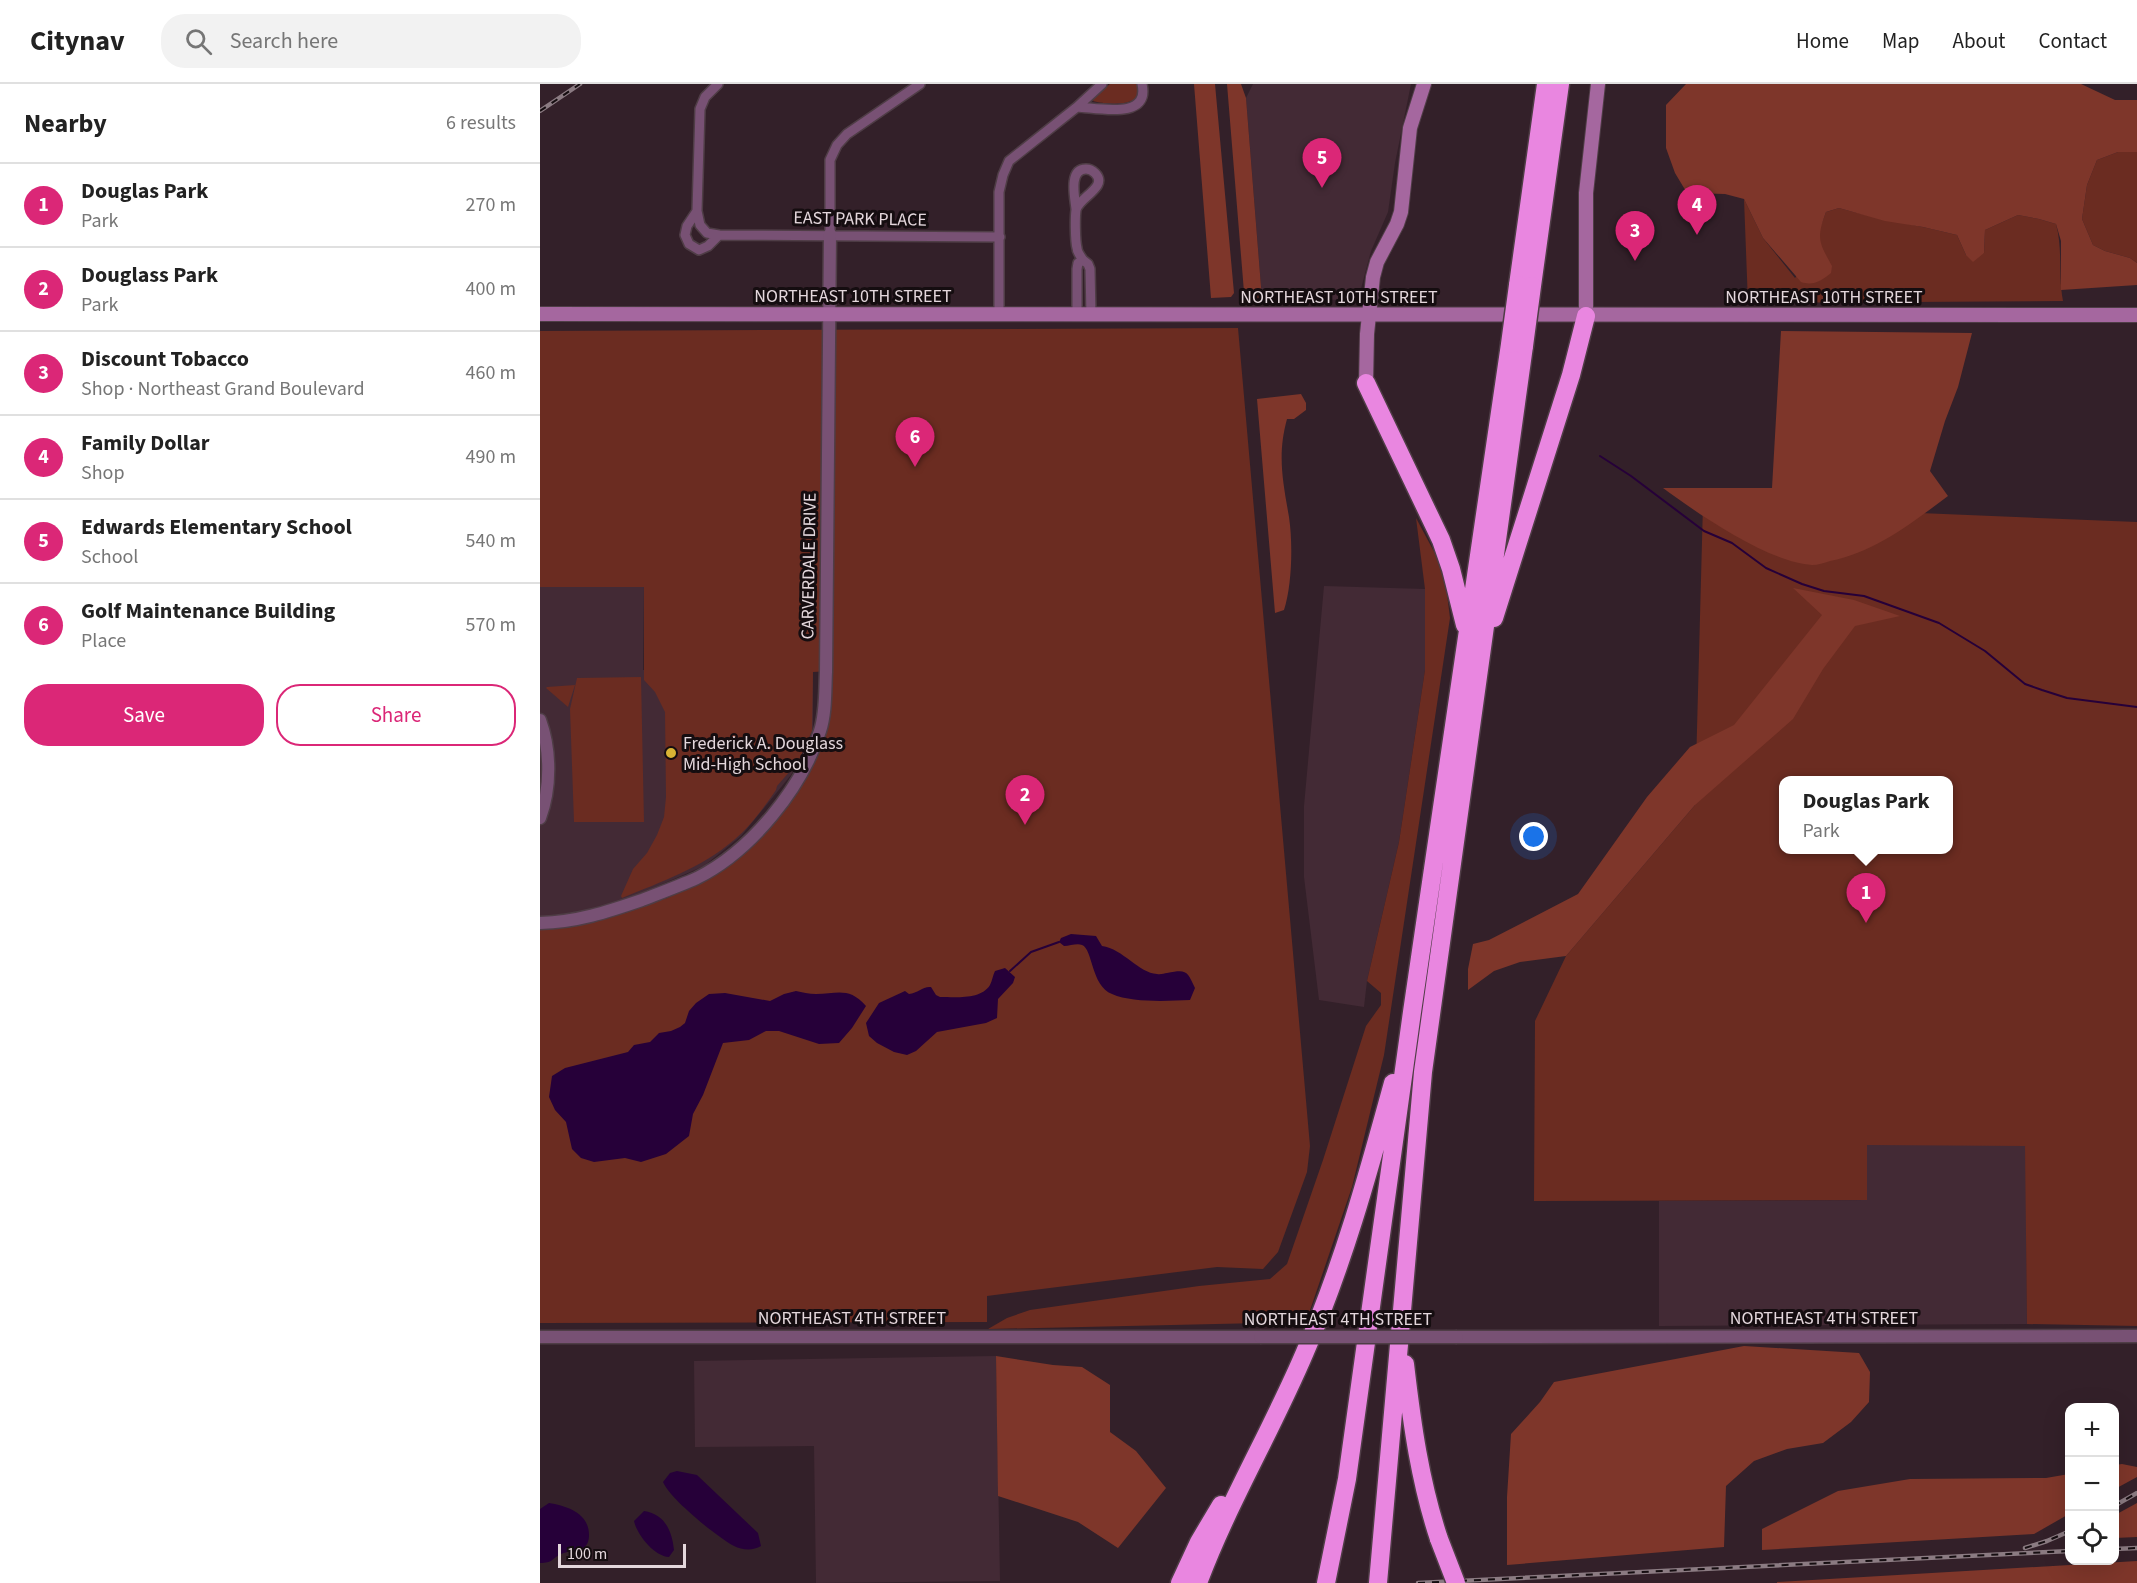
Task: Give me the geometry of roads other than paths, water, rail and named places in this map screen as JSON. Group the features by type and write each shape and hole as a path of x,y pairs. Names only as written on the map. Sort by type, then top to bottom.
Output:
{"highway":[{"path":"1378,1583 1425,1061 1481,657 1546,84"},
{"path":"1525,285 1560,84"},
{"path":"1481,657 1511,570 1571,375 1586,316"},
{"path":"1326,1583 1347,1479 1467,634 1517,345"},
{"path":"1366,383 1441,540 1451,569 1467,634"},
{"path":"1180,1583 1206,1545 1305,1353 1335,1279 1355,1216 1412,1012"},
{"path":"1400,1323 1420,1471 1428,1507 1456,1583"},
{"path":"1198,1583 1206,1545"}],"main road":[{"path":"1366,383 1368,315 1373,277 1377,262 1401,212 1410,128 1424,84"},
{"path":"1586,316 1586,193 1598,84"},
{"name":"NORTHEAST 10TH STREET","path":"540,314 2137,315"}],"street":[{"path":"718,84 705,97 700,109 697,212 700,225 707,233 720,235"},
{"name":"CARVERDALE DRIVE","path":"540,923 600,915 698,877 737,850 759,830 804,771 821,728 825,701 830,160 837,145 847,134 920,84"},
{"path":"999,314 999,192 1009,161 1102,84"},
{"path":"1077,107 1120,110 1136,106 1142,100 1144,91 1142,84"},
{"path":"1076,209 1077,248 1090,269 1084,314"},
{"name":"EAST PARK PLACE","path":"697,212 687,226 685,235 689,244 699,250 708,246 720,235 1000,237"},
{"path":"1083,260 1078,263 1077,269 1084,314"},
{"path":"540,720 546,739 548,760 546,794 540,819"},
{"name":"NORTHEAST 4TH STREET","path":"540,1336 2137,1336"}],"waterway":[{"path":"1600,456 1631,476 1704,531 1732,543 1766,568 1824,591 1864,596 1939,623 1985,651 2025,684 2067,698 2137,707"},
{"path":"1010,971 1031,952 1059,942"}],"railway":[{"path":"540,111 580,84"},
{"path":"2119,1503 2137,1493"},
{"path":"2025,1548 2065,1533"},
{"path":"2119,1549 2137,1548"},
{"path":"1418,1583 2065,1551"}],"place":[{"name":"Edwards Elementary School","path":"1322,188"},
{"name":"Family Dollar","path":"1697,235"},
{"name":"Discount Tobacco","path":"1635,261"},
{"name":"Golf Maintenance Building","path":"915,467"},
{"name":"Frederick A. Douglass Mid-High School","path":"671,753"},
{"name":"Douglass Park","path":"1025,825"},
{"name":"Douglas Park","path":"1866,923"}]}
